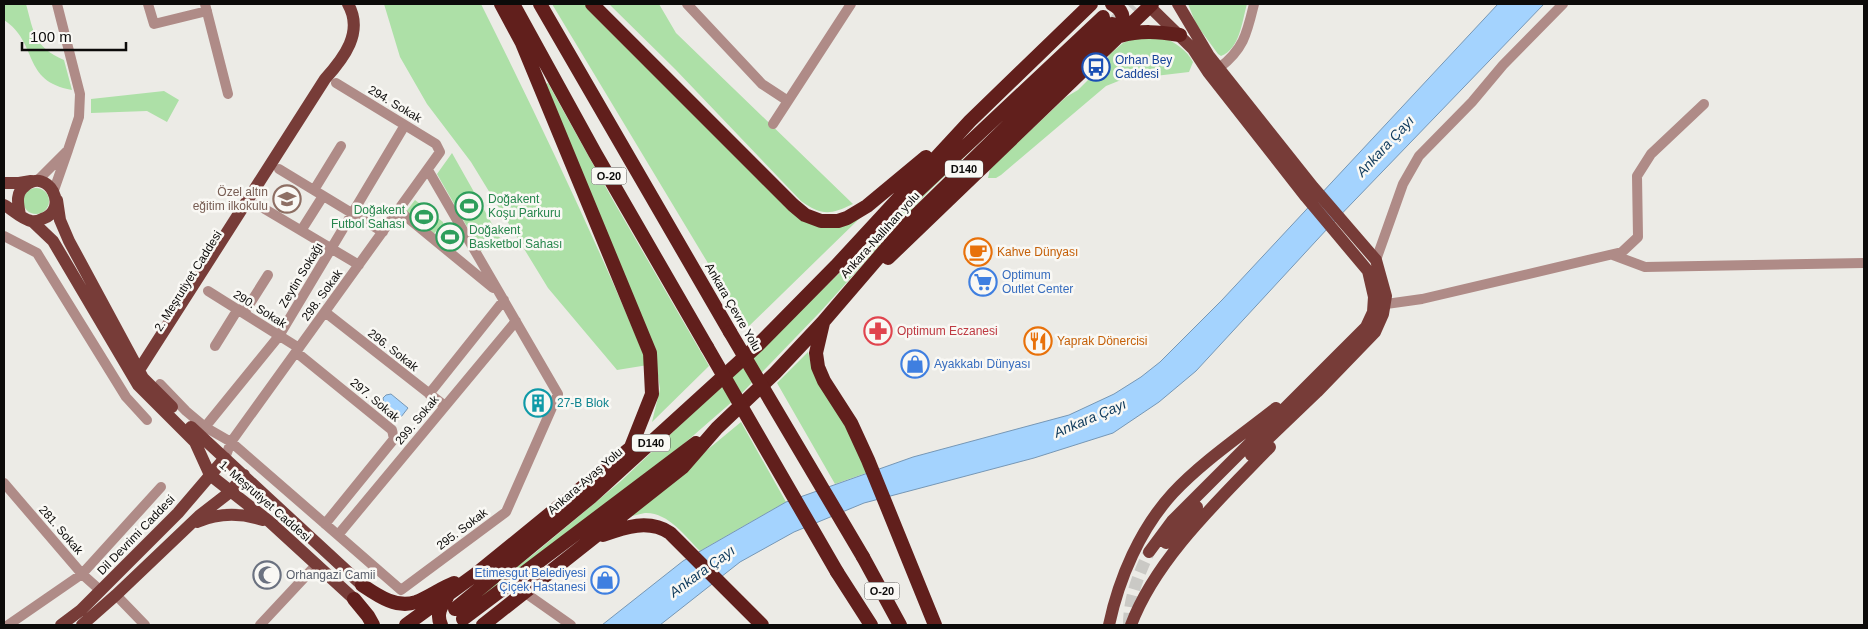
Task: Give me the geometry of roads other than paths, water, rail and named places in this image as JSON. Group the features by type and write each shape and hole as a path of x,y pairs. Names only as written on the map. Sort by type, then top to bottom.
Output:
{"highway":[{"path":"501,4 525,52 650,353 652,394 631,447"},
{"name":"O-20","path":"513,4 595,153 837,572 871,625"},
{"name":"Ankara Çevre Yolu","path":"540,4 863,557 900,625"},
{"path":"592,4 793,205 814,219 829,222 838,221 857,213 970,122"},
{"path":"1112,4 1122,12 1124,19 1112,26"},
{"path":"836,266 970,122 1090,5"},
{"path":"1112,26 1149,5"},
{"path":"1112,26 1180,35"},
{"name":"Ankara-Nallıhan yolu","path":"836,266 1112,26"},
{"name":"Ankara-Nallıhan yolu","path":"717,428 774,373 848,294 904,244 1112,26"},
{"name":"Ankara-Ayaş Yolu","path":"717,428 459,614 700,399 758,345 836,266"},
{"path":"823,322 816,353 818,367 824,381 852,423 935,625"},
{"path":"362,585 381,602 413,624 631,447 700,399"},
{"path":"483,625 682,467 717,428"},
{"path":"590,540 616,530 644,524 663,528 762,625"},
{"path":"362,585 384,599 405,604 415,602 476,574"},
{"path":"441,625 438,614 449,594"},
{"path":"354,599 364,625"},
{"path":"354,599 374,625"}],"main road":[{"name":"2. Meşrutiyet Caddesi","path":"141,374 325,79 334,77 353,38 354,15 348,4"},
{"path":"1178,4 1209,56 1213,70"},
{"path":"1149,5 1213,70 1343,231 1368,271 1374,297 1379,305"},
{"path":"4,182 19,183 35,180 47,184 55,195 56,207 47,218 26,218 18,200 19,193 23,187 35,180"},
{"name":"1. Meşrutiyet Caddesi","path":"55,195 60,220 69,241 141,374 200,437 244,475 362,585"},
{"name":"1. Meşrutiyet Caddesi","path":"4,205 26,218 53,242 138,385 195,442 210,475 270,522 354,599"},
{"path":"1132,625 1148,590 1175,550 1291,425 1327,374 1366,327 1373,312 1386,296 1376,260 1343,231"},
{"path":"1152,553 1172,521 1327,374"},
{"path":"1109,625 1119,589 1137,547 1173,493 1196,472 1327,374"},
{"name":"Dil Devrimi Caddesi","path":"61,625 81,610 178,513 224,458"},
{"path":"82,625 190,524 230,492 244,475"},
{"path":"190,524 206,518 223,515 251,516 270,522"}],"street":[{"path":"55,195 79,117 80,94 57,4"},
{"path":"148,4 154,24 206,7 228,94"},
{"path":"687,4 762,84 788,101"},
{"path":"773,124 851,4"},
{"path":"1213,70 1231,59 1246,38 1254,4"},
{"path":"1376,260 1403,184 1419,156 1472,102 1503,65 1563,4"},
{"name":"294. Sokak","path":"334,77 436,144 439,148"},
{"path":"1379,305 1422,299 1622,252 1638,237 1637,176 1651,154 1704,104"},
{"name":"Zeytin Sokağı","path":"205,427 279,336 406,126"},
{"path":"304,226 341,146"},
{"name":"298. Sokak","path":"224,458 231,442 428,170 440,152 439,148"},
{"path":"35,180 68,150"},
{"path":"278,169 383,232"},
{"name":"295. Sokak","path":"160,384 186,411 205,427 231,442 401,590 506,512 558,394 428,170"},
{"path":"258,205 359,265"},
{"path":"398,210 502,297 429,394"},
{"path":"4,236 37,253 126,397 147,420"},
{"path":"1613,254 1645,267 1864,263"},
{"path":"214,346 268,274"},
{"name":"290. Sokak","path":"208,291 298,350"},
{"name":"296. Sokak","path":"325,312 445,406"},
{"name":"299. Sokak","path":"338,535 516,321"},
{"name":"297. Sokak","path":"298,350 392,430 394,434 394,439 325,524"},
{"name":"281. Sokak","path":"4,483 82,574 100,591"},
{"path":"8,625 82,574 161,487"},
{"path":"260,625 317,564"},
{"path":"524,592 571,625"},
{"path":"116,595 145,625"},
{"path":"548,609 558,625"}],"water":[{"name":"Ankara Çayı","path":"1498,4 1544,4 1328,228 1196,371 1159,402 1113,433 1034,458 864,503 794,532 740,562 660,625 602,625 683,561 786,502 913,457 1069,415 1114,394 1141,377 1160,362 1222,300"},
{"path":"391,394 408,408 401,417 384,403 383,398"}],"tunnel":[{"path":"1115,22 1132,4"},
{"path":"1129,625 1129,615 1135,587 1149,552"}],"place":[{"name":"Orhan Bey Caddesi","path":"1096,67"},
{"name":"Özel altın eğitim ilkokulu","path":"287,199"},
{"name":"Doğakent Koşu Parkuru","path":"469,206"},
{"name":"Doğakent Futbol Sahası","path":"424,217"},
{"name":"Doğakent Basketbol Sahası","path":"450,237"},
{"name":"Kahve Dünyası","path":"978,252"},
{"name":"Optimum Outlet Center","path":"983,282"},
{"name":"Optimum Eczanesi","path":"878,331"},
{"name":"Yaprak Dönercisi","path":"1038,341"},
{"name":"Ayakkabı Dünyası","path":"915,364"},
{"name":"27-B Blok","path":"538,403"},
{"name":"Orhangazi Camii","path":"267,575"},
{"name":"Etimesgut Belediyesi Çiçek Hastanesi","path":"605,580"}]}
